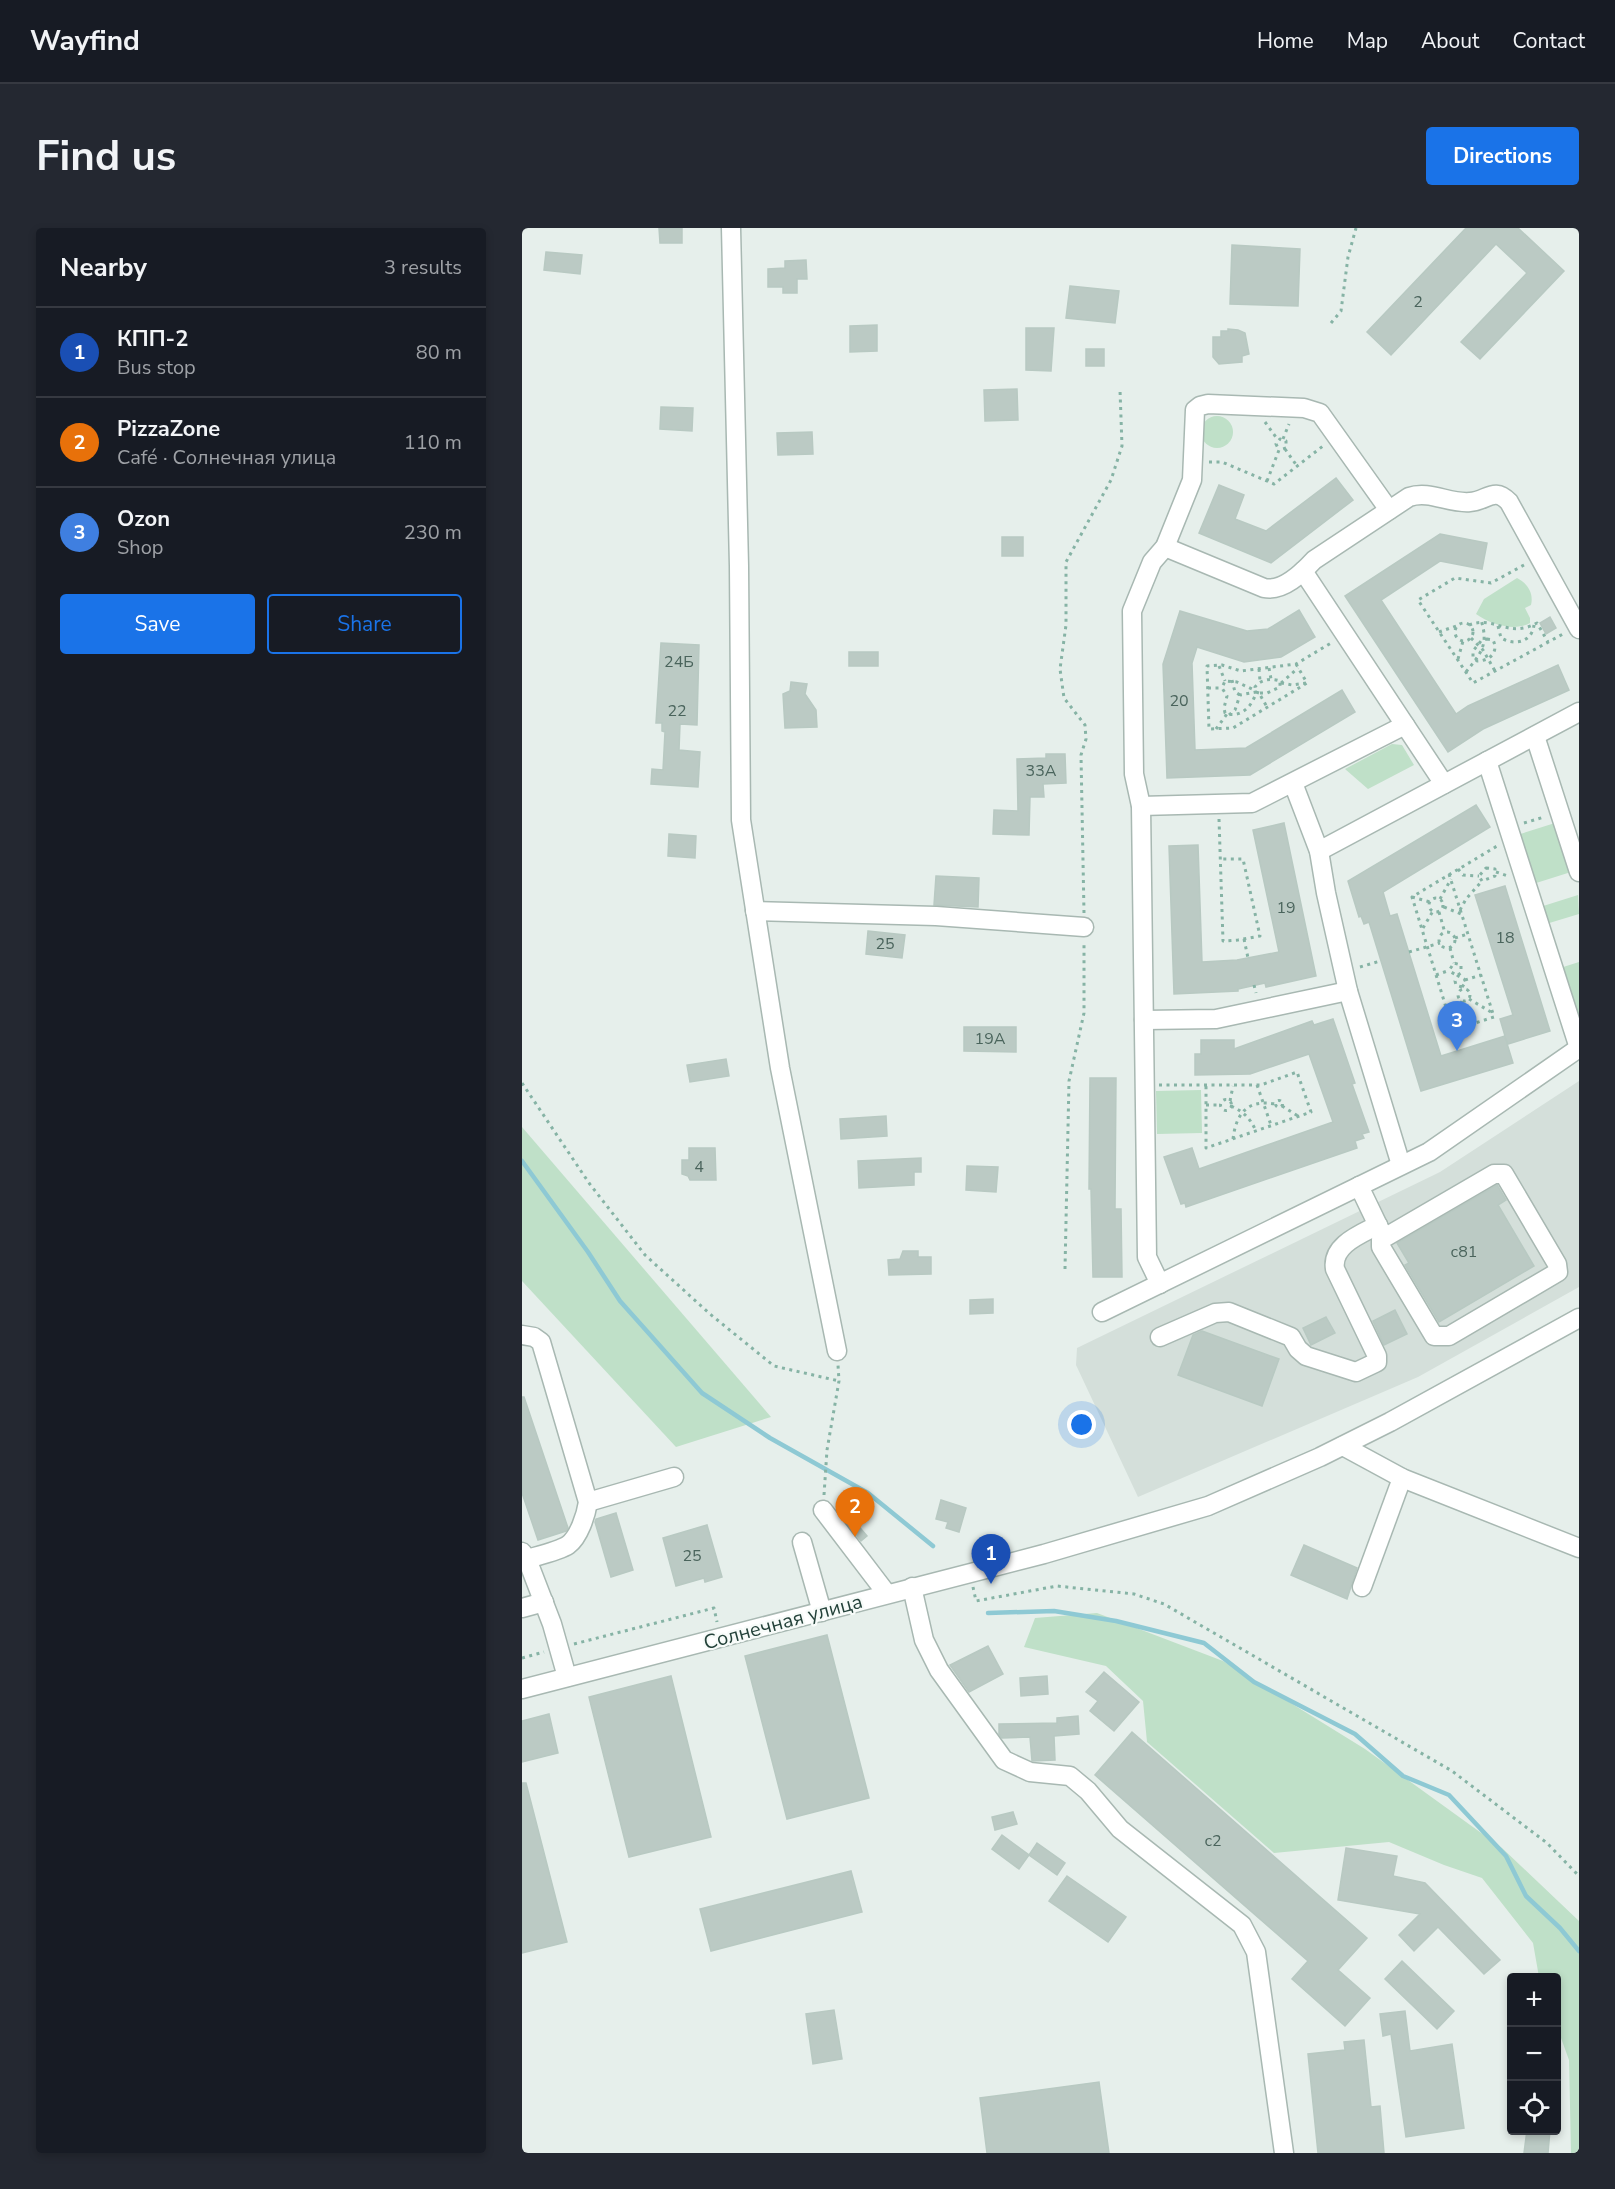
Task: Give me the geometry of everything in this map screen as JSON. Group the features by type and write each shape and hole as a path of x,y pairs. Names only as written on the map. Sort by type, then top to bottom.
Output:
{"street":[{"path":"731,228 739,566 741,820 780,1068 837,1352"},
{"path":"1160,1284 1147,1257 1141,806 1134,774 1132,611 1152,562 1165,547 1192,480 1195,410 1209,404 1312,409 1320,413 1389,510"},
{"path":"1165,547 1270,589 1281,586 1303,571 1314,560 1409,497 1418,494 1472,502 1496,494 1509,502 1578,628"},
{"path":"1303,571 1444,784"},
{"path":"1319,851 1579,712"},
{"path":"1141,806 1252,803 1405,725"},
{"path":"1535,736 1579,873"},
{"path":"1102,1312 1430,1152 1579,1048 1487,761"},
{"path":"1293,783 1319,851 1348,991 1401,1165"},
{"path":"755,911 936,916 1084,927"},
{"path":"1144,1020 1216,1019 1348,991"},
{"path":"1160,1337 1215,1312 1229,1312 1292,1337 1298,1349 1306,1356 1356,1372 1375,1363 1377,1356 1335,1269 1335,1257 1343,1245 1381,1231 1499,1173 1507,1178 1557,1264 1558,1272 1449,1336 1434,1336 1381,1248 1381,1231 1359,1186"},
{"name":"Солнечная улица","path":"522,1689 1044,1554 1208,1506 1343,1446 1579,1318"},
{"path":"522,1335 534,1337 541,1342 588,1502 583,1520 568,1545 524,1556 543,1602 567,1677"},
{"path":"1343,1446 1402,1478 1579,1548"},
{"path":"588,1502 674,1477"},
{"path":"1362,1587 1402,1478"},
{"path":"823,1510 887,1594"},
{"path":"802,1542 822,1611"},
{"path":"912,1587 924,1640 939,1671 1004,1760 1030,1772 1070,1776 1088,1791 1120,1829 1242,1925 1256,1952 1284,2153"},
{"path":"522,1608 543,1602"}],"path":[{"path":"1331,323 1341,311 1348,257 1356,228"},
{"path":"1065,1269 1069,1081 1084,1013 1081,755 1086,739 1084,725 1064,698 1060,669 1066,626 1066,562 1111,480 1122,446 1120,390"},
{"path":"1193,462 1222,462 1274,484 1336,436"},
{"path":"1267,481 1279,450 1276,444 1280,439 1286,441 1285,449 1297,466"},
{"path":"1279,450 1285,449"},
{"path":"1539,556 1491,583 1455,578 1418,600 1473,683 1578,628"},
{"path":"1439,632 1460,624 1469,625 1481,620 1512,630 1526,629 1537,623 1548,642"},
{"path":"1466,672 1483,650 1484,629 1481,620"},
{"path":"1460,624 1455,632 1456,636 1463,641"},
{"path":"1469,625 1473,633 1471,638"},
{"path":"1497,626 1501,638 1518,643 1533,632 1534,625"},
{"path":"1232,680 1235,692 1240,695 1276,690 1297,666 1345,635"},
{"path":"1463,641 1471,638"},
{"path":"1471,638 1489,658 1495,671"},
{"path":"1484,639 1493,640 1496,646 1494,653 1483,661 1476,659 1473,657 1473,651 1477,644 1484,639"},
{"path":"1457,660 1463,641"},
{"path":"1297,666 1241,671 1207,666 1209,729 1233,728 1307,683"},
{"path":"1219,666 1225,681 1222,688"},
{"path":"1297,666 1307,683"},
{"path":"1269,668 1271,679"},
{"path":"1228,714 1237,714 1245,710 1254,700 1257,684 1260,681 1259,669"},
{"path":"1260,681 1271,679 1292,685 1307,683"},
{"path":"1225,681 1232,680 1256,692 1268,707"},
{"path":"1208,688 1222,688"},
{"path":"1222,688 1227,696 1224,708 1228,714"},
{"path":"1215,729 1228,714 1235,710 1240,695"},
{"path":"1218,805 1222,941 1260,936 1243,859 1220,859"},
{"path":"1412,897 1450,877 1510,833 1560,812"},
{"path":"1461,912 1466,900 1482,881 1495,876 1495,869 1486,868 1479,876"},
{"path":"1458,870 1463,874 1479,876"},
{"path":"1479,876 1482,881"},
{"path":"1440,899 1450,877"},
{"path":"1412,897 1453,1030 1494,1017 1450,877"},
{"path":"1412,897 1430,902"},
{"path":"1430,902 1434,898 1440,899"},
{"path":"1440,899 1444,907 1461,912"},
{"path":"1430,902 1433,911 1439,912"},
{"path":"1439,912 1444,907"},
{"path":"1422,929 1433,911"},
{"path":"1439,912 1445,933"},
{"path":"1450,948 1442,946 1439,938 1449,932 1455,938"},
{"path":"1455,938 1468,934"},
{"path":"1450,948 1455,938"},
{"path":"1244,939 1248,958"},
{"path":"1409,952 1440,943"},
{"path":"1450,948 1454,963"},
{"path":"1344,972 1380,961"},
{"path":"1450,970 1454,963"},
{"path":"1454,963 1461,965 1462,969 1455,981 1458,987 1470,992 1469,999"},
{"path":"1450,970 1454,975 1465,980 1481,975"},
{"path":"1436,975 1450,970"},
{"path":"1462,1001 1458,995 1465,980"},
{"path":"1462,1001 1469,999 1492,1012"},
{"path":"1452,1025 1462,1001"},
{"path":"1145,1086 1257,1084 1297,1072 1311,1112 1206,1148 1206,1085"},
{"path":"522,1083 590,1183 645,1255 710,1314 774,1366 839,1381"},
{"path":"1257,1084 1271,1125"},
{"path":"1231,1106 1233,1085"},
{"path":"1221,1105 1222,1100 1230,1101"},
{"path":"1233,1139 1234,1124 1242,1111 1263,1102 1275,1104 1277,1107 1282,1106 1298,1116"},
{"path":"1206,1105 1221,1105"},
{"path":"1221,1105 1226,1110 1231,1106"},
{"path":"1231,1106 1242,1111 1250,1119 1256,1131"},
{"path":"825,1484 826,1450 839,1381 837,1352"},
{"path":"969,1573 976,1601 1057,1586 1134,1594 1164,1604 1452,1771 1547,1843 1579,1875"},
{"path":"522,1658 714,1608 721,1638"}],"shaded area":[{"path":"1579,1081 1579,1287 1418,1377 1138,1497 1076,1365 1077,1348 1440,1172"}],"green space":[{"path":"1217,416 1228,421 1233,432 1228,443 1217,448 1206,443 1201,432 1206,421"},
{"path":"1517,578 1527,586 1531,593 1531,605 1525,608 1530,623 1517,627 1502,626 1476,614 1484,599"},
{"path":"1392,744 1402,745 1414,765 1368,789 1345,769"},
{"path":"1555,823 1571,872 1533,884 1517,835"},
{"path":"1578,895 1579,914 1546,924 1540,907"},
{"path":"1579,962 1579,1014 1574,1012 1560,968"},
{"path":"1201,1090 1202,1133 1157,1134 1156,1091"},
{"path":"522,1127 771,1417 676,1447 522,1281"},
{"path":"1097,1613 1223,1661 1365,1749 1502,1848 1579,1921 1579,2153 1571,2153 1569,2060 1561,2038 1561,1973 1538,1973 1533,1943 1482,1878 1389,1842 1274,1853 1147,1742 1143,1701 1106,1666 1024,1647 1035,1618"}],"building":[{"path":"659,228 682,228 682,243 660,243"},
{"path":"1466,228 1518,228 1564,271 1480,359 1461,342 1527,273 1496,244 1391,355 1367,332"},
{"path":"1232,245 1300,249 1298,306 1230,304"},
{"path":"546,252 582,255 580,274 544,270"},
{"path":"806,260 807,279 797,279 797,293 783,293 783,287 768,287 768,269 785,268 785,261"},
{"path":"1070,286 1119,291 1115,323 1066,318"},
{"path":"877,325 877,351 850,352 850,326"},
{"path":"1026,328 1054,328 1051,371 1026,370"},
{"path":"1228,329 1245,333 1249,354 1242,356 1242,362 1219,364 1213,357 1213,337 1221,337 1221,331 1228,331"},
{"path":"1086,349 1104,349 1104,366 1086,366"},
{"path":"1017,389 1018,420 985,421 984,390"},
{"path":"661,407 693,408 692,431 660,429"},
{"path":"812,432 813,454 778,455 777,433"},
{"path":"1336,478 1353,500 1271,563 1199,533 1219,485 1244,495 1235,519 1266,531"},
{"path":"1440,534 1487,543 1482,569 1440,561 1381,600 1456,714 1468,706 1558,665 1569,690 1483,729 1448,752 1345,596"},
{"path":"1002,537 1023,537 1023,556 1002,556"},
{"path":"1299,610 1315,637 1281,657 1244,662 1197,647 1192,663 1195,750 1246,748 1342,690 1355,712 1250,775 1167,778 1163,664 1180,611 1247,631 1268,629"},
{"path":"1550,617 1556,628 1546,634 1540,623"},
{"path":"661,643 699,645 697,725 680,724 679,750 700,752 698,787 651,784 652,769 663,770 665,732 662,731 662,723 656,723"},
{"path":"849,652 878,652 878,666 849,666"},
{"path":"791,682 807,684 805,694 816,710 817,727 785,728 783,694 790,691"},
{"path":"1046,754 1065,754 1066,783 1043,784 1044,797 1030,797 1029,835 993,834 994,810 1018,811 1017,759 1046,758"},
{"path":"1476,805 1490,827 1383,892 1390,916 1397,914 1441,1056 1505,1036 1500,1019 1513,1015 1475,895 1505,886 1550,1031 1508,1044 1505,1037 1513,1063 1421,1091 1369,922 1364,924 1361,916 1359,917 1348,881"},
{"path":"1284,823 1316,976 1266,987 1265,983 1238,989 1238,991 1174,994 1169,846 1198,845 1202,962 1237,960 1279,952 1253,830"},
{"path":"669,834 696,836 695,858 668,856"},
{"path":"936,876 979,878 978,907 934,905"},
{"path":"868,931 905,935 902,958 866,954"},
{"path":"1333,1019 1369,1132 1362,1134 1364,1138 1355,1141 1357,1148 1186,1207 1185,1203 1181,1204 1164,1157 1192,1148 1199,1169 1333,1122 1309,1054 1250,1074 1195,1075 1195,1054 1201,1054 1201,1040 1234,1040 1234,1049 1312,1021 1314,1025"},
{"path":"964,1027 1016,1027 1016,1052 964,1051"},
{"path":"726,1059 729,1076 690,1082 687,1065"},
{"path":"1090,1078 1116,1078 1115,1209 1121,1209 1122,1277 1093,1277 1091,1189 1089,1189"},
{"path":"886,1116 887,1136 841,1139 840,1119"},
{"path":"689,1148 715,1148 716,1180 690,1180 688,1176 682,1174 682,1160 689,1160"},
{"path":"921,1158 921,1172 914,1172 914,1185 859,1188 858,1161"},
{"path":"967,1166 998,1167 996,1192 966,1190"},
{"path":"1497,1185 1506,1200 1498,1205 1534,1266 1439,1322 1405,1265 1409,1263 1397,1243"},
{"path":"903,1251 918,1251 918,1257 931,1257 931,1274 889,1275 888,1260 900,1259"},
{"path":"993,1299 993,1313 970,1314 970,1300"},
{"path":"1395,1310 1407,1334 1384,1345 1373,1321"},
{"path":"1326,1317 1335,1333 1311,1345 1303,1328"},
{"path":"1202,1331 1279,1359 1262,1406 1178,1375 1193,1335"},
{"path":"522,1397 524,1397 568,1528 566,1531 538,1540 522,1493"},
{"path":"941,1500 966,1508 959,1532 946,1528 948,1522 936,1519"},
{"path":"843,1508 867,1536 861,1541 838,1512"},
{"path":"616,1513 633,1570 611,1577 595,1522 596,1519"},
{"path":"707,1525 722,1577 705,1582 704,1578 676,1586 663,1538"},
{"path":"1304,1545 1357,1568 1347,1599 1291,1575"},
{"path":"827,1635 869,1798 787,1819 745,1656"},
{"path":"988,1646 1003,1674 969,1692 950,1665"},
{"path":"1104,1672 1139,1702 1114,1731 1090,1711 1098,1701 1086,1692"},
{"path":"671,1676 711,1837 629,1857 589,1697"},
{"path":"1047,1676 1048,1694 1021,1696 1020,1678"},
{"path":"549,1714 558,1753 522,1762 522,1721"},
{"path":"1078,1716 1079,1734 1054,1736 1055,1760 1032,1761 1030,1737 1002,1738 999,1734 999,1724 1057,1723 1057,1718"},
{"path":"1132,1732 1367,1938 1338,1970 1370,1998 1345,2026 1292,1979 1308,1961 1095,1775"},
{"path":"522,1783 526,1783 567,1942 522,1953"},
{"path":"1013,1812 1017,1824 995,1830 992,1817"},
{"path":"1002,1835 1029,1855 1019,1869 992,1849"},
{"path":"1037,1843 1065,1863 1057,1875 1029,1855"},
{"path":"1346,1848 1397,1856 1393,1876 1425,1883 1500,1960 1484,1974 1438,1927 1414,1951 1399,1935 1420,1914 1338,1900"},
{"path":"851,1871 862,1912 711,1951 700,1909"},
{"path":"1067,1876 1126,1917 1108,1942 1049,1901"},
{"path":"1402,1961 1454,2011 1437,2029 1385,1979"},
{"path":"834,2010 842,2059 813,2064 806,2014"},
{"path":"1405,2011 1410,2051 1452,2044 1464,2128 1406,2137 1391,2034 1383,2036 1380,2014"},
{"path":"1364,2040 1371,2107 1380,2106 1384,2153 1318,2153 1308,2054 1345,2050 1344,2042"},
{"path":"1099,2082 1109,2153 987,2153 980,2098"},
{"path":"1526,2135 1550,2135 1548,2153 1524,2153"}],"waterway":[{"path":"522,1161 588,1252 620,1301 702,1393 770,1438 868,1493 933,1546"},
{"path":"988,1613 1054,1611 1116,1621 1204,1643 1254,1682 1355,1734 1403,1776 1449,1795 1506,1856 1526,1896 1560,1928 1579,1951"}],"place":[{"name":"Ozon","path":"1457,1051"},
{"name":"PizzaZone","path":"855,1537"},
{"name":"КПП-2","path":"991,1584"}]}
